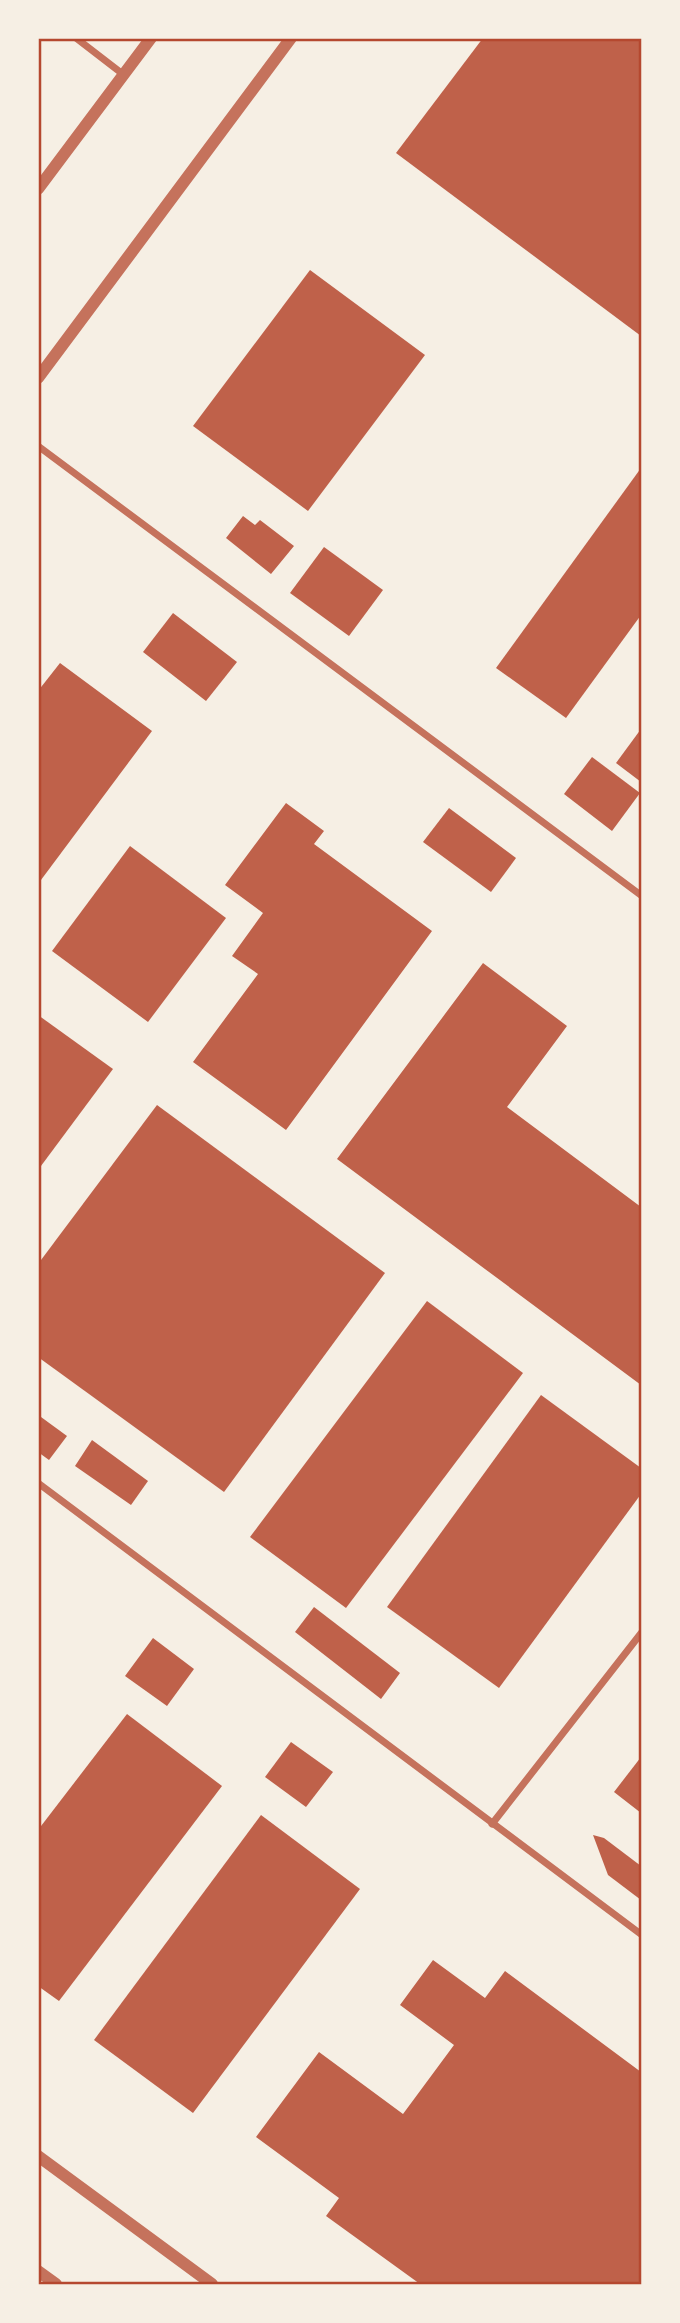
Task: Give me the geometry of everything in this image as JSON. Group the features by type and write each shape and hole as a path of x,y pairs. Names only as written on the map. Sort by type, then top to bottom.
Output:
{"street":[{"path":"76,38 124,75"},
{"path":"38,189 151,38"},
{"path":"38,378 292,38"},
{"path":"38,446 642,896"},
{"path":"38,1483 642,1935"},
{"path":"492,1824 642,1632"},
{"path":"38,2156 212,2284"},
{"path":"38,2272 56,2284"}],"building":[{"path":"483,38 641,38 641,336 396,153"},
{"path":"310,270 425,355 308,511 193,426"},
{"path":"641,468 641,615 566,718 496,668"},
{"path":"243,516 255,525 260,520 294,546 271,574 226,538"},
{"path":"324,547 383,590 349,636 290,593"},
{"path":"173,613 237,662 206,701 143,652"},
{"path":"60,663 152,731 38,884 38,691"},
{"path":"641,729 641,782 616,763"},
{"path":"592,757 640,793 612,831 564,794"},
{"path":"286,803 324,831 314,844 432,931 286,1130 193,1062 258,974 232,956 263,913 225,885"},
{"path":"449,808 516,858 491,892 423,842"},
{"path":"130,846 226,918 148,1022 52,951"},
{"path":"483,963 567,1026 507,1107 641,1207 641,1385 337,1159"},
{"path":"38,1015 113,1069 38,1170"},
{"path":"157,1105 385,1273 224,1492 38,1357 38,1264"},
{"path":"427,1301 523,1373 346,1608 250,1537"},
{"path":"541,1395 641,1468 641,1494 499,1688 387,1607"},
{"path":"41,1417 67,1436 49,1460 38,1452"},
{"path":"92,1440 148,1481 131,1505 75,1466"},
{"path":"314,1607 400,1673 381,1699 295,1632"},
{"path":"153,1638 194,1669 167,1706 125,1676"},
{"path":"127,1714 222,1786 59,2001 38,1986 38,1830"},
{"path":"291,1742 333,1772 306,1807 265,1777"},
{"path":"641,1757 641,1813 614,1792"},
{"path":"261,1815 360,1889 193,2113 94,2040"},
{"path":"593,1835 604,1838 641,1866 641,1900 608,1875"},
{"path":"433,1960 485,1998 505,1971 641,2072 641,2284 420,2284 326,2216 339,2198 256,2137 319,2052 403,2114 454,2045 400,2005"}]}
